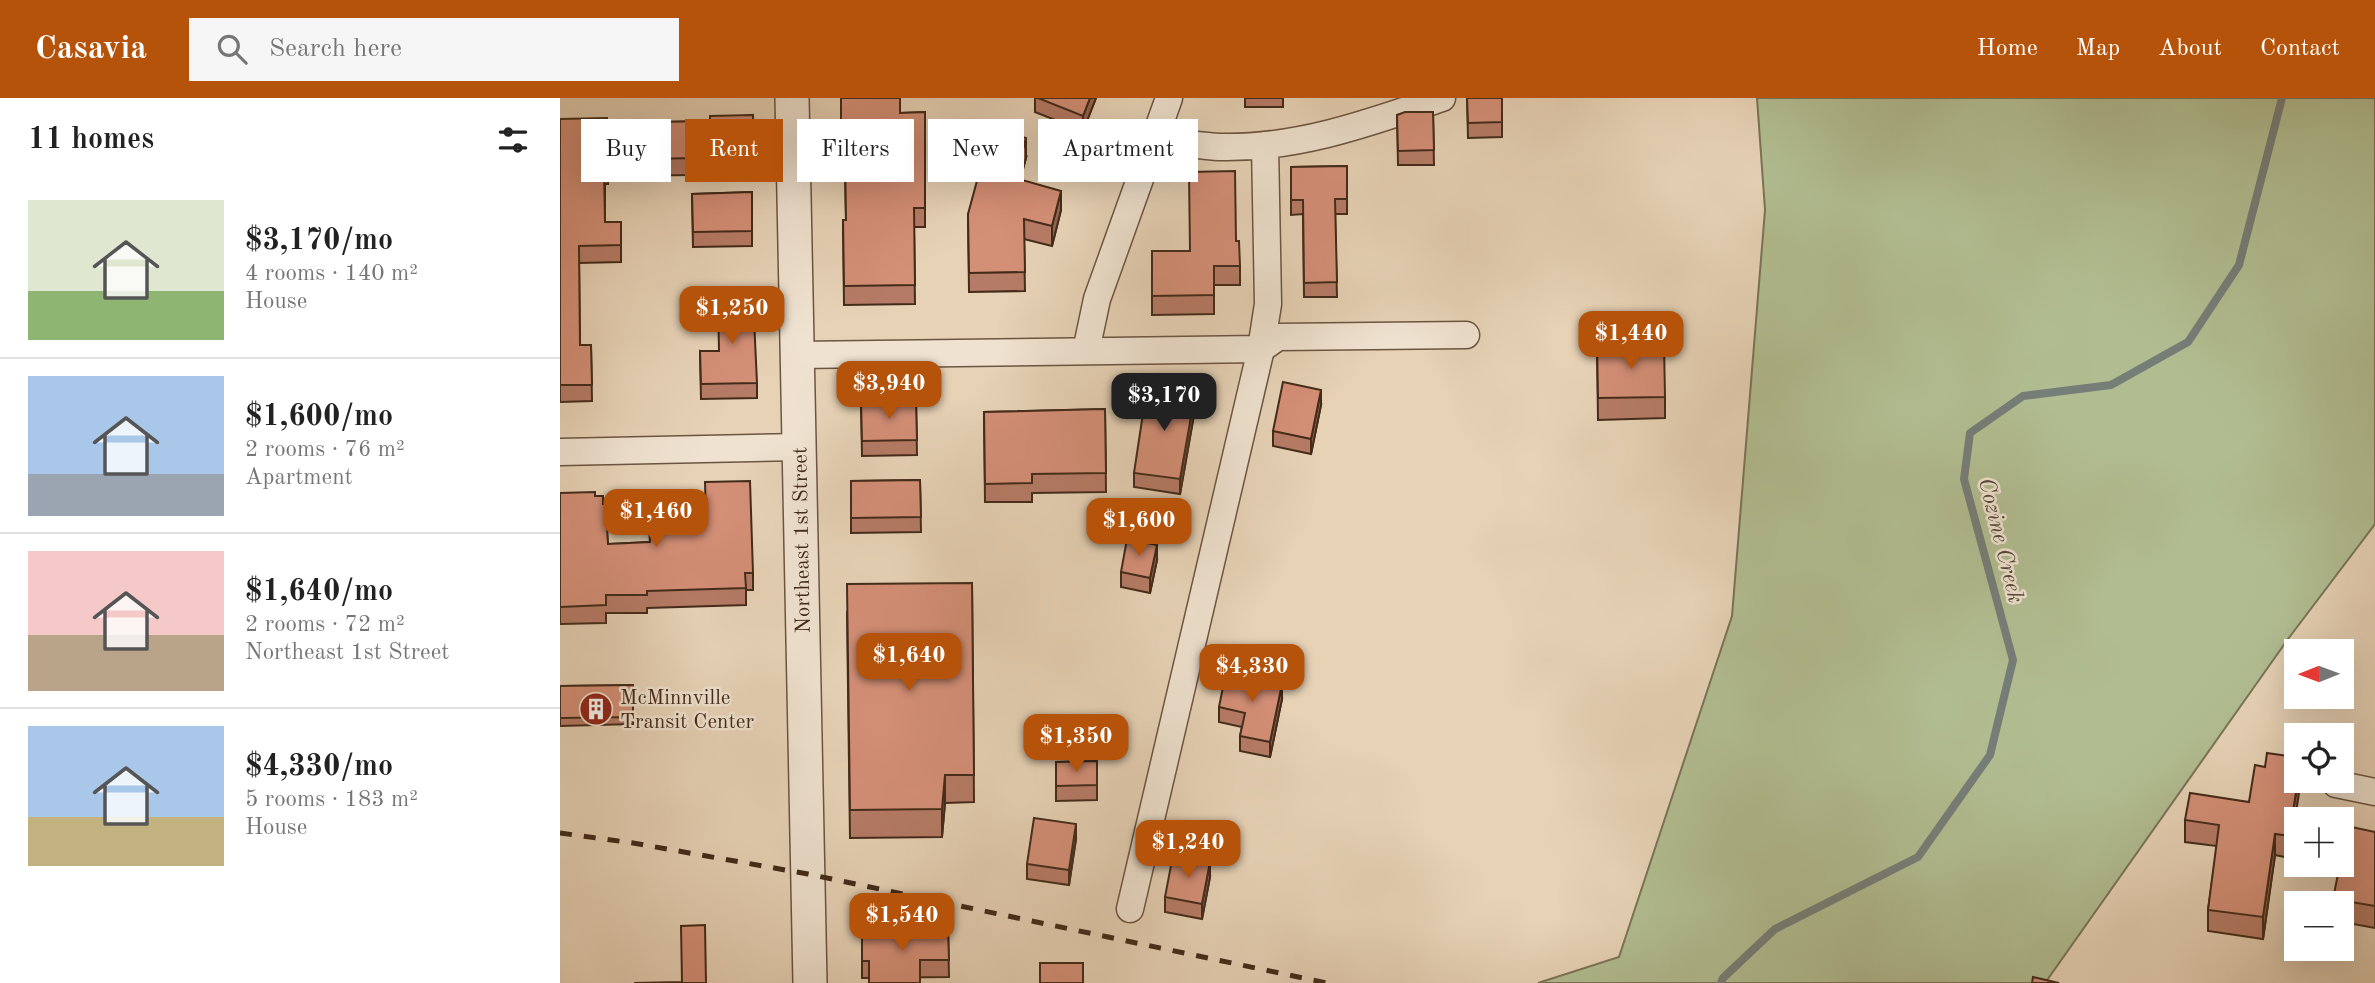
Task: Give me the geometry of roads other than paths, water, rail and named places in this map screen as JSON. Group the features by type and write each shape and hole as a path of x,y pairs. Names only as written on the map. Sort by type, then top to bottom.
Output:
{"street":[{"name":"Northeast 1st Street","path":"792,98 810,983"},
{"path":"1162,119 1169,98"},
{"path":"1198,144 1218,147 1265,145 1331,134 1442,98"},
{"path":"1130,909 1261,349 1268,304 1265,145"},
{"path":"1086,351 1097,299 1138,182"},
{"path":"797,355 1261,349 1278,337 1466,335"},
{"path":"560,452 800,447"},
{"path":"2354,788 2375,792"}],"waterway":[{"name":"Cozine Creek","path":"1721,983 1723,978 1775,929 1918,857 1990,755 2013,660 1964,479 1970,433 2023,396 2111,385 2188,342 2239,265 2282,98"}],"railway":[{"path":"560,833 808,874 1327,983"}],"place":[{"name":"McMinnville Transit Center","path":"596,709"}]}
